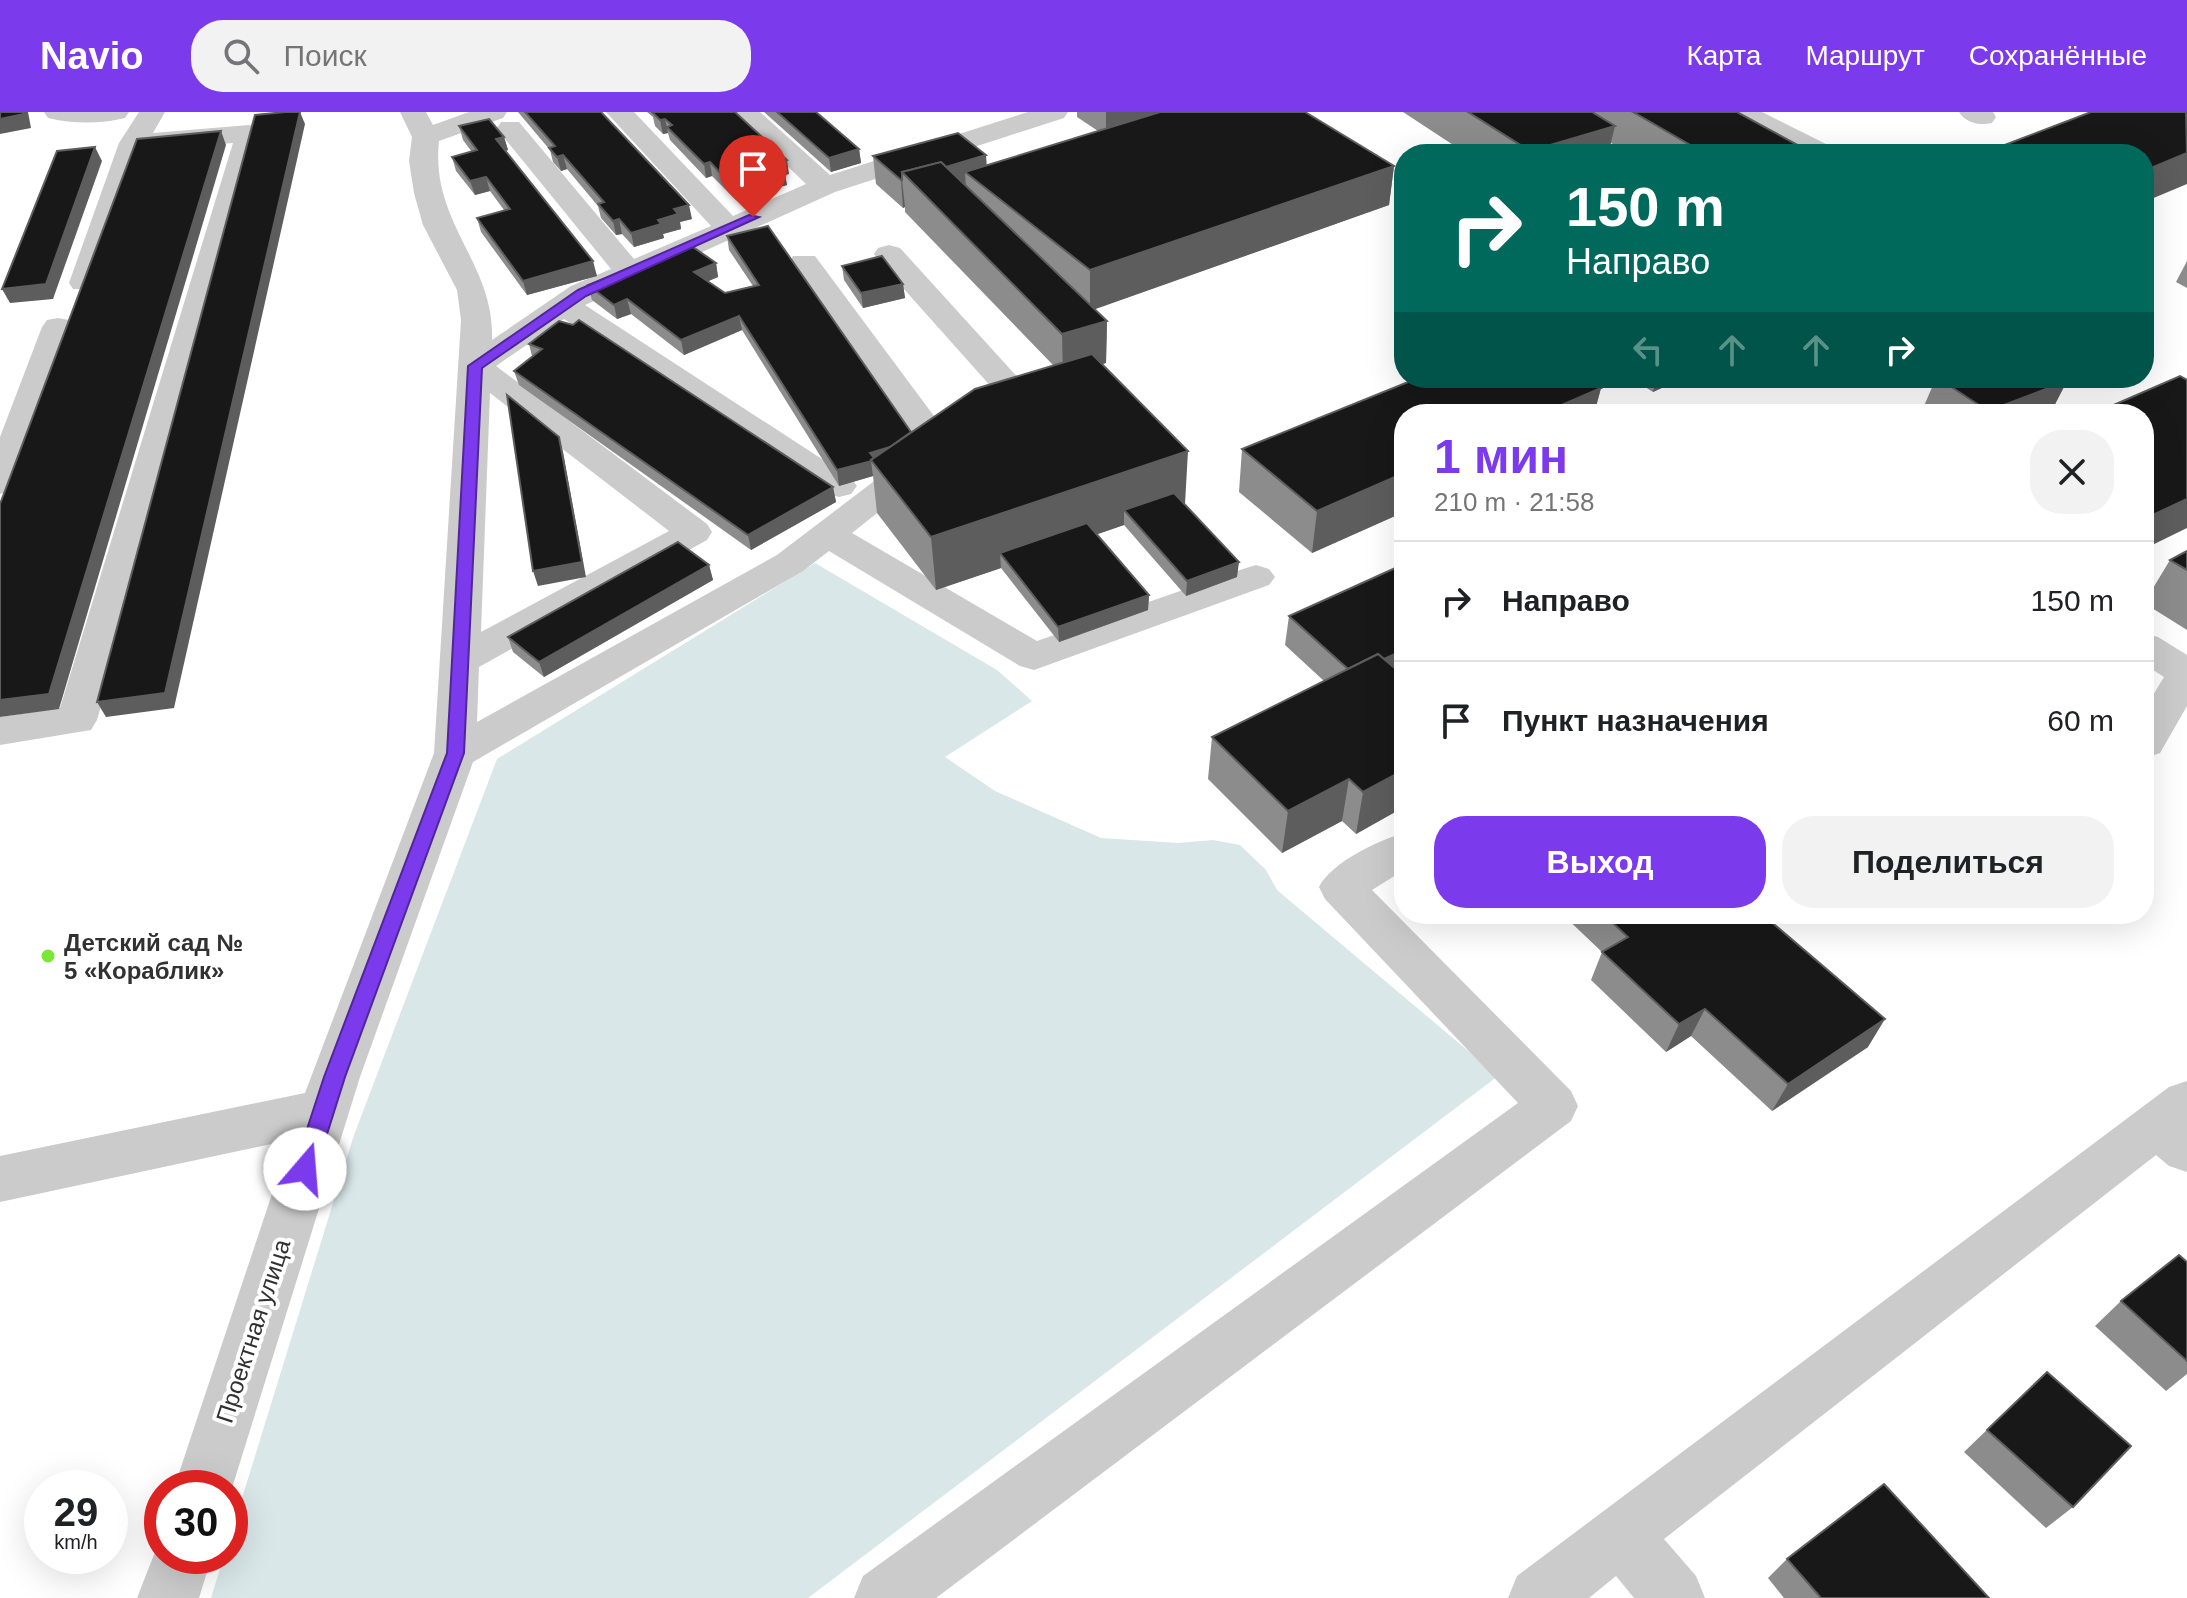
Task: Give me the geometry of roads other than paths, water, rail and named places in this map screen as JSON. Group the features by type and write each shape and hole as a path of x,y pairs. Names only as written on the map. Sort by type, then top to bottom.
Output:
{"street":[{"path":"57,112 101,115 116,112"},
{"path":"84,283 133,143 152,112"},
{"path":"619,112 729,228"},
{"path":"744,112 825,186"},
{"path":"462,659 694,532 475,366 563,305 729,228 825,186 1055,112"},
{"path":"1742,112 1804,144"},
{"path":"420,125 502,120 629,272"},
{"name":"Проектная улица","path":"209,1470 324,1111 455,753 477,320 472,290 438,225 428,193 420,125"},
{"path":"0,731 77,720 249,133 133,143"},
{"path":"455,753 790,563 1013,391 889,254"},
{"path":"804,262 940,447"},
{"path":"563,305 839,486"},
{"path":"0,483 58,327"},
{"path":"828,534 1034,657 1256,577"},
{"path":"2154,652 2186,673 2154,728"},
{"path":"885,1598 1553,1106 1341,887 1394,855"},
{"path":"0,1179 324,1111"},
{"path":"1539,1598 2177,1126"},
{"path":"1621,1535 1674,1598"},
{"path":"168,1598 176,1574"}],"place":[{"name":"Детский сад № 5 «Кораблик»","path":"48,956"}]}
